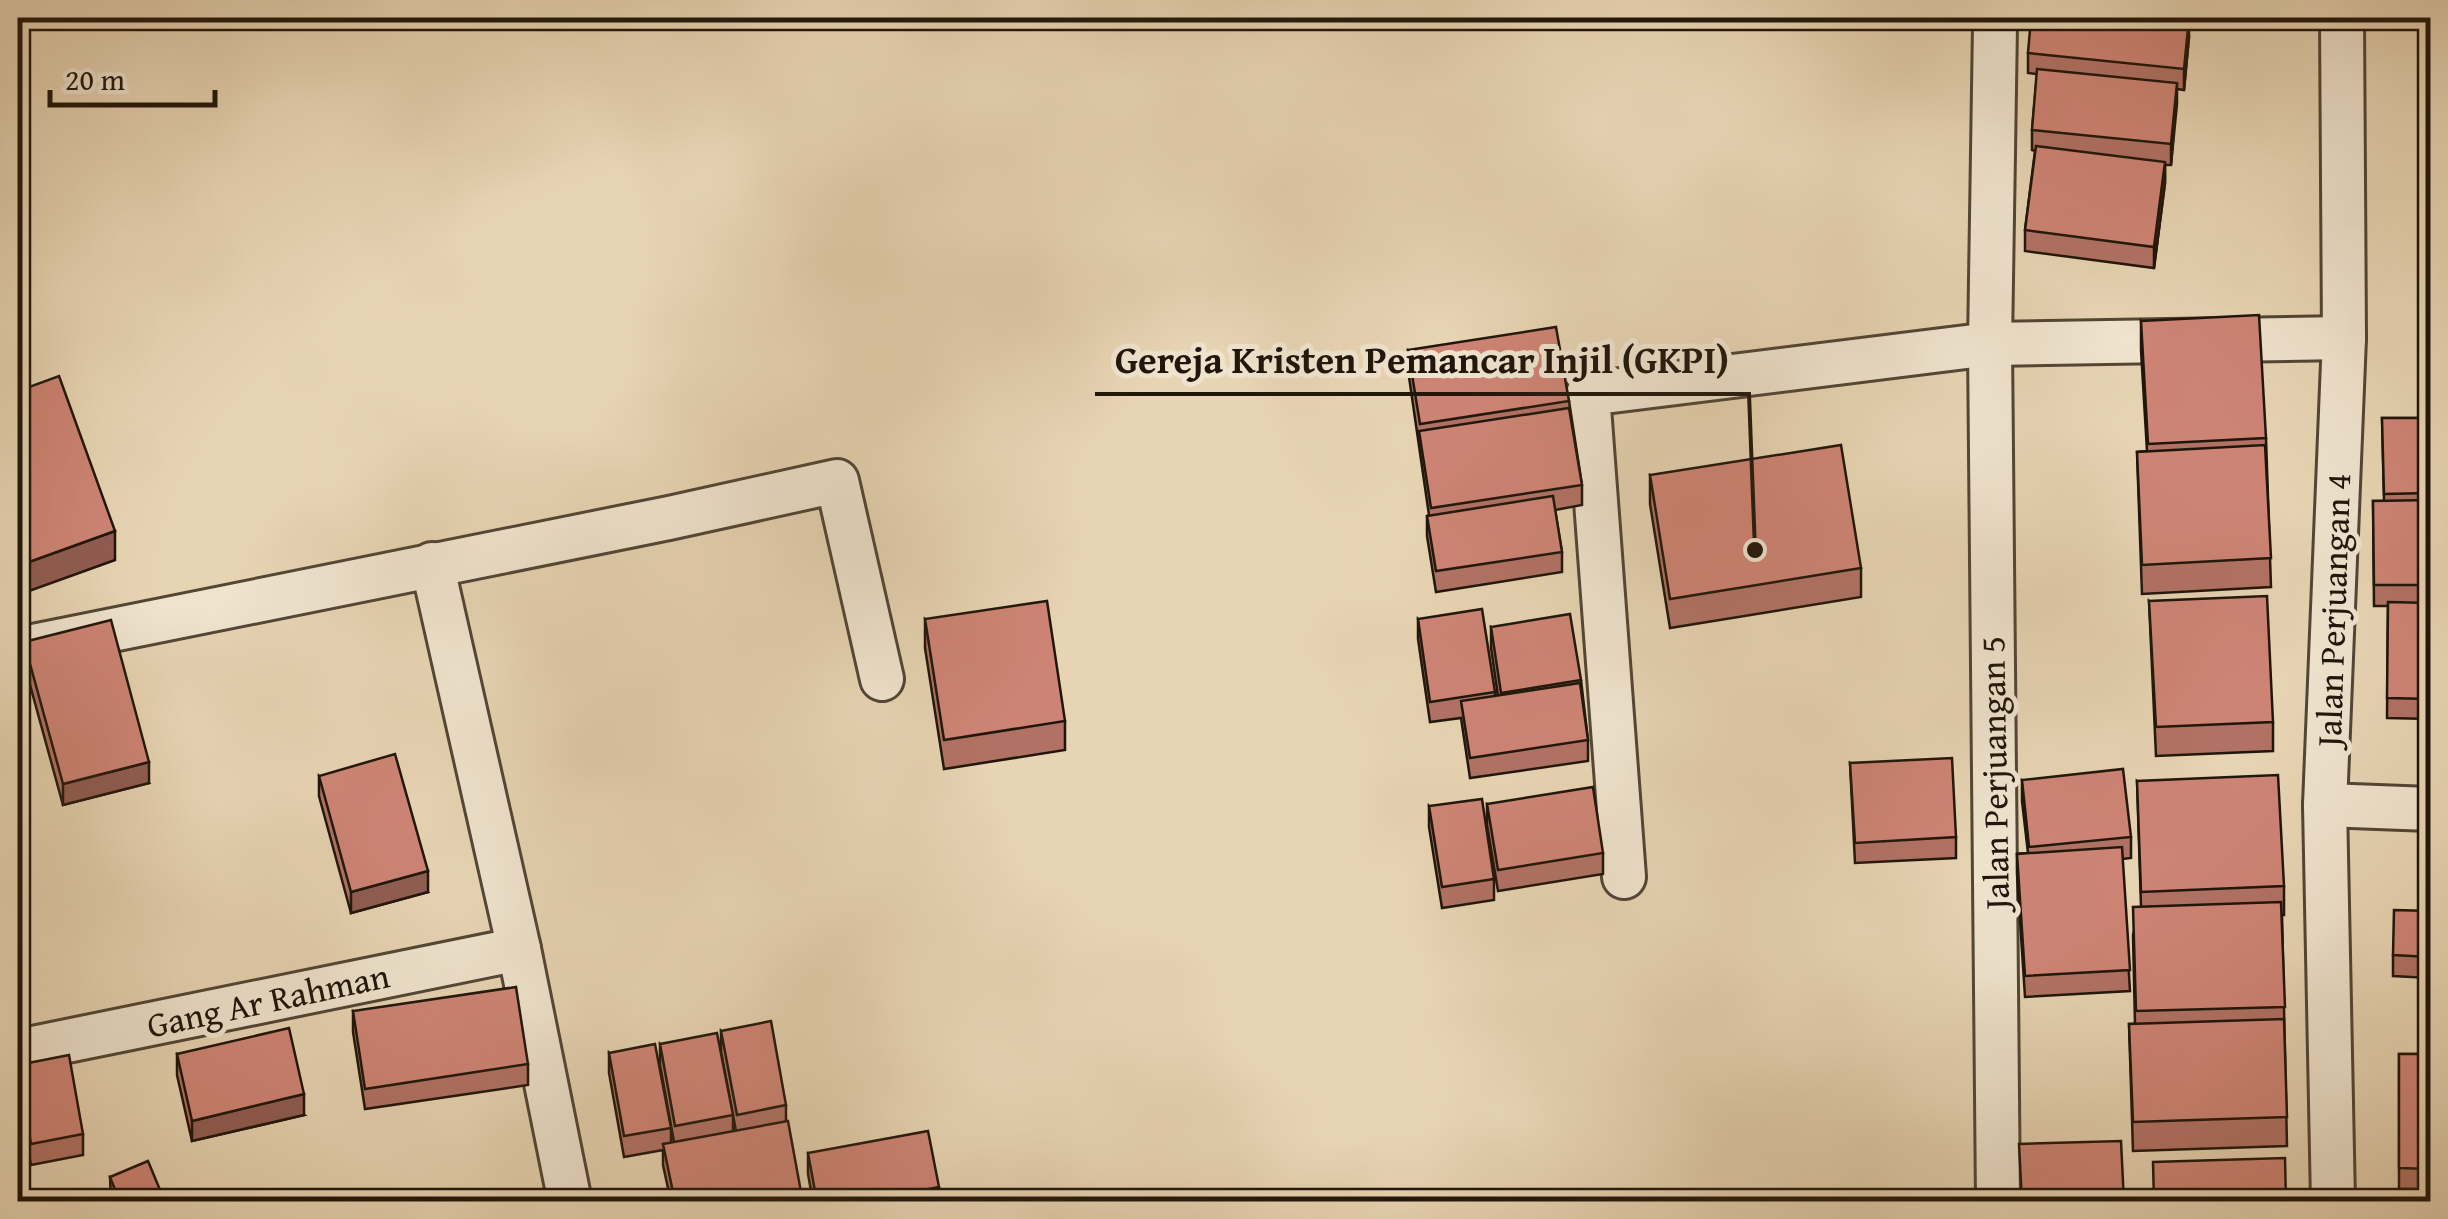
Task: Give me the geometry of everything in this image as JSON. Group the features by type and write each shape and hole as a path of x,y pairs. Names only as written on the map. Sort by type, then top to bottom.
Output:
{"street":[{"name":"Jalan Perjuangan 4","path":"2332,1202 2325,805 2344,338 2342,18"},
{"name":"Jalan Perjuangan 5","path":"1995,25 1990,344 1998,1202"},
{"path":"1624,877 1588,394 1990,344 2344,338"},
{"path":"18,649 837,482 882,679"},
{"path":"432,564 570,1202"},
{"path":"2325,805 2430,809"},
{"name":"Gang Ar Rahman","path":"18,1051 518,949"}],"building":[{"path":"2031,18 2189,18 2184,69 2028,53"},
{"path":"2037,69 2177,83 2171,144 2032,130"},
{"path":"2036,146 2165,162 2154,247 2025,230"},
{"path":"2424,206 2430,206 2430,337 2423,337"},
{"path":"2259,315 2266,438 2148,444 2141,321"},
{"path":"1556,327 1569,401 1420,424 1408,350"},
{"path":"59,376 115,531 18,566 18,391"},
{"path":"1569,408 1582,485 1431,508 1419,431"},
{"path":"2382,418 2430,418 2430,493 2384,494"},
{"path":"1841,445 1861,568 1670,599 1650,475"},
{"path":"2265,445 2271,558 2142,565 2137,452"},
{"path":"1553,496 1562,552 1436,571 1427,516"},
{"path":"2430,500 2430,585 2374,585 2373,501"},
{"path":"2267,596 2273,722 2156,727 2149,601"},
{"path":"1047,601 1065,721 944,740 925,619"},
{"path":"2388,602 2430,603 2430,699 2387,698"},
{"path":"1482,609 1495,692 1430,702 1418,619"},
{"path":"1570,614 1581,680 1501,693 1491,627"},
{"path":"111,620 149,762 63,784 24,642"},
{"path":"1580,683 1588,740 1470,758 1461,701"},
{"path":"395,754 428,871 351,892 319,776"},
{"path":"1952,758 1956,837 1855,843 1850,763"},
{"path":"2123,769 2131,837 2029,847 2022,780"},
{"path":"2278,775 2284,886 2141,892 2137,781"},
{"path":"1593,787 1603,853 1498,870 1487,804"},
{"path":"1482,799 1494,879 1442,887 1429,806"},
{"path":"2122,847 2130,970 2025,976 2017,854"},
{"path":"2281,902 2285,1007 2136,1011 2133,907"},
{"path":"2394,910 2430,911 2430,957 2393,955"},
{"path":"516,987 528,1064 365,1089 353,1011"},
{"path":"2284,1019 2287,1117 2133,1122 2129,1024"},
{"path":"771,1021 786,1105 737,1115 721,1031"},
{"path":"289,1028 304,1094 192,1121 177,1054"},
{"path":"717,1033 733,1115 675,1126 660,1044"},
{"path":"655,1044 671,1128 624,1136 609,1053"},
{"path":"2399,1054 2430,1054 2430,1169 2399,1168"},
{"path":"69,1055 83,1134 31,1144 18,1065"},
{"path":"788,1121 801,1192 748,1202 675,1202 663,1144"},
{"path":"928,1131 939,1187 860,1202 817,1202 808,1153"},
{"path":"2121,1141 2124,1202 2022,1202 2019,1144"},
{"path":"2285,1158 2286,1202 2154,1202 2153,1162"},
{"path":"148,1161 165,1202 120,1202 110,1177"},
{"path":"939,1195 940,1202 905,1202"}],"place":[{"name":"Gereja Kristen Pemancar Injil (GKPI)","path":"1755,550"}]}
